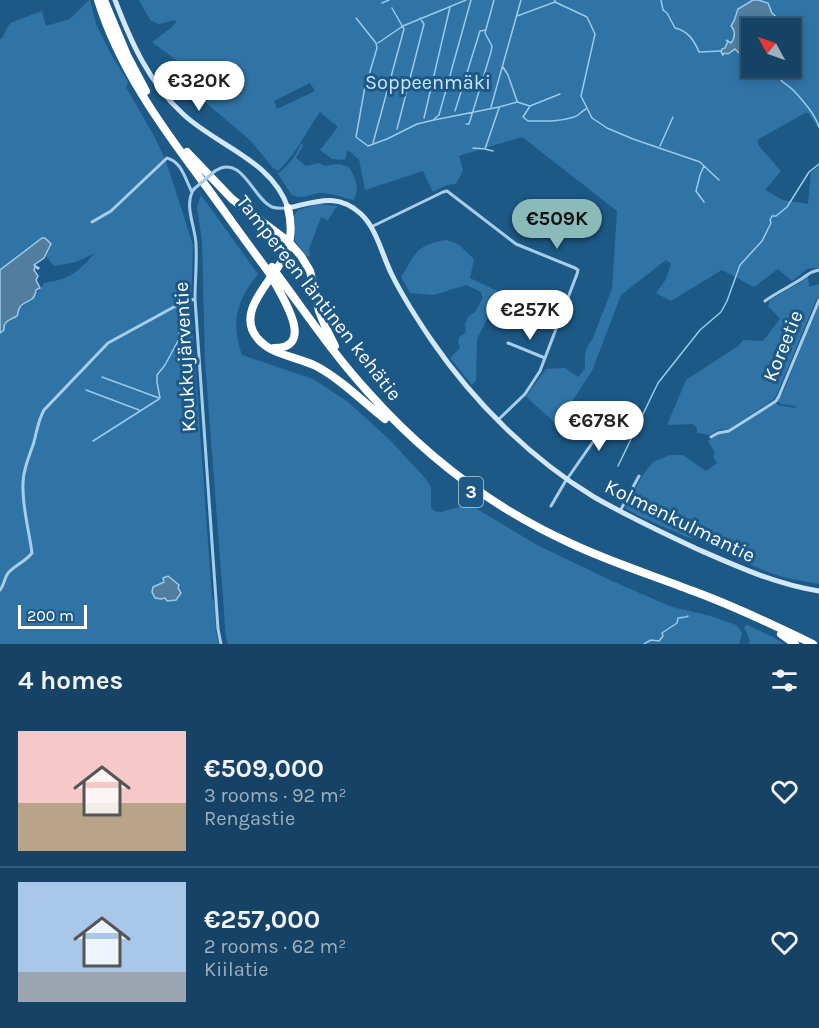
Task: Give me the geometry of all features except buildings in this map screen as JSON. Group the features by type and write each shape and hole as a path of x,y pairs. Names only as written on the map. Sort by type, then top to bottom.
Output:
{"highway":[{"name":"Tampereen läntinen kehätie","path":"98,0 122,59 149,107 185,159 270,269"},
{"name":"Tampereen läntinen kehätie","path":"104,0 136,74 165,122 344,373 385,419 416,448 480,498 567,548 692,596 801,644"},
{"path":"186,152 232,199 289,242 301,255 313,279 319,311 325,326 350,372"},
{"path":"288,208 291,226 289,242 283,260 259,294 251,311 254,333 270,348 312,364 330,374 385,419"},
{"name":"Tampereen läntinen kehätie","path":"276,280 350,372 392,418 419,444 483,494 569,543 734,607 813,644"},
{"path":"270,348 287,345 294,337 295,331 292,317 276,280"},
{"path":"781,634 795,644"}],"street":[{"path":"92,222 117,206 167,158 174,160 193,190 223,167 235,169 268,205 288,208 278,186 266,173 201,129 170,101 142,63 115,0"},
{"name":"Koukkujärventie","path":"193,190 189,200 196,244 195,299 221,644"},
{"path":"371,227 447,191 516,244 578,270 540,371 529,388 498,420"},
{"name":"Kolmenkulmantie","path":"288,208 324,200 340,202 359,213 371,227 392,276 424,329 456,373 498,420 568,479 620,511 680,541 760,576 789,586 819,591"},
{"path":"765,301 790,284 799,281 809,272 819,270"},
{"path":"0,590 11,570 28,559 32,553 25,516 23,482 25,466 44,410 108,343 183,302 195,299"},
{"name":"Koreetie","path":"711,437 729,431 776,401 819,300"},
{"path":"508,343 545,358"},
{"path":"551,506 614,413"},
{"path":"620,511 639,476"}],"green space":[{"path":"89,0 96,24 128,82 126,87 166,161 193,245 191,306 212,598 219,644 0,644 0,333 3,332 6,324 20,306 35,296 44,283 72,274 95,253 76,262 54,266 46,256 51,244 42,238 0,270 0,39 10,23 42,11 46,26 70,19"},
{"name":"Soppeenmäki","path":"139,0 753,0 738,9 732,25 735,37 731,43 728,41 724,53 734,49 741,52 741,78 801,78 801,18 778,18 772,13 768,3 758,0 819,0 819,129 808,113 805,113 757,140 759,146 781,171 765,190 783,200 808,204 811,172 819,166 819,268 807,269 792,281 778,269 754,287 722,270 671,301 656,293 666,279 671,264 666,260 621,295 592,371 556,426 526,396 546,369 565,368 578,377 585,369 586,350 612,289 617,211 522,137 459,156 463,170 456,184 447,185 433,192 423,171 365,190 359,159 347,151 345,160 332,159 320,150 338,127 320,112 296,150 278,171 251,141 205,102 189,70 152,42 176,22 175,20 159,24 150,20","holes":["310,83 315,91 277,109 274,101"]},
{"path":"301,143 303,146 296,158 306,166 319,163 324,166 339,164 349,167 357,187 354,200 325,193 302,197 292,195 278,174 292,160"},
{"path":"201,195 258,274 245,293 236,322 242,355 313,379 347,401 390,440 426,479 431,487 431,507 434,511 441,512 472,506 537,545 612,581 672,607 711,616 736,625 742,634 739,644 228,644 205,361 202,241 197,207"},
{"path":"318,204 338,206 328,220 321,217 309,249 309,257 295,241 294,216 298,210"},
{"path":"446,240 458,244 474,259 470,278 542,312 545,317 542,321 507,307 499,306 492,309 477,339 476,381 472,385 450,358 460,348 458,341 466,331 465,325 468,317 475,312 483,298 481,292 466,285 434,295 410,293 401,277 418,251 428,245"},
{"path":"808,275 809,287 819,284 819,297 774,399 730,429 718,430 710,435 697,433 697,428 693,424 667,425 686,380 738,346 743,340 763,341 780,319 768,306 770,300"},
{"path":"819,302 819,584 786,578 765,571 740,560 706,539 689,538 625,508 642,476 653,462 670,455 683,455 706,471 717,463 713,456 715,453 708,441 719,434 731,432 775,402 778,405 795,408 796,406 781,404 777,400 783,393"},
{"path":"747,625 784,644 748,644 750,641 744,627"}],"shaded area":[{"path":"753,0 768,3 772,13 777,18 741,18 741,52 735,49 723,55 721,52 728,41 731,43 734,38 731,26 738,9"},
{"path":"42,238 51,244 44,258 34,265 39,268 35,267 34,270 38,276 36,280 40,288 36,290 32,299 19,308 17,316 6,323 4,330 0,333 0,270"},
{"path":"168,576 179,585 181,593 176,600 167,601 165,598 155,598 152,592 153,587 164,582 163,578"}],"waterway":[{"path":"382,3 389,0"},
{"path":"378,43 403,26 466,0"},
{"path":"434,119 439,115 471,0"},
{"path":"466,124 469,124 491,52 492,46 485,33 494,0"},
{"path":"491,107 521,0"},
{"path":"517,16 555,2 555,0"},
{"path":"661,0 663,10 675,28 684,31 699,52 721,51"},
{"path":"555,2 587,17 595,34 581,96 592,118 607,128 633,139 700,162 704,166 696,191 704,202"},
{"path":"424,118 450,7"},
{"path":"373,143 404,29 392,8"},
{"path":"356,18 376,43 377,48 369,75 367,75 356,137 368,146 417,124 517,102 530,106 560,94"},
{"path":"397,129 424,24 420,18"},
{"path":"455,111 480,31 486,30"},
{"path":"503,67 517,101"},
{"path":"779,78 808,108 819,127"},
{"path":"530,106 523,117 528,121 568,119 586,109"},
{"path":"485,149 499,108"},
{"path":"660,146 673,117"},
{"path":"473,148 493,151"},
{"path":"618,466 658,383 700,330 721,312 740,265 762,241 772,216 776,216 787,207 809,172 819,164"},
{"path":"704,166 719,180"},
{"path":"160,398 157,375 165,365 188,319"},
{"path":"102,377 159,398"},
{"path":"86,390 139,410"},
{"path":"93,441 159,399"},
{"path":"644,644 651,640 659,641 663,636 662,633 677,623 678,618 688,616"}]}
